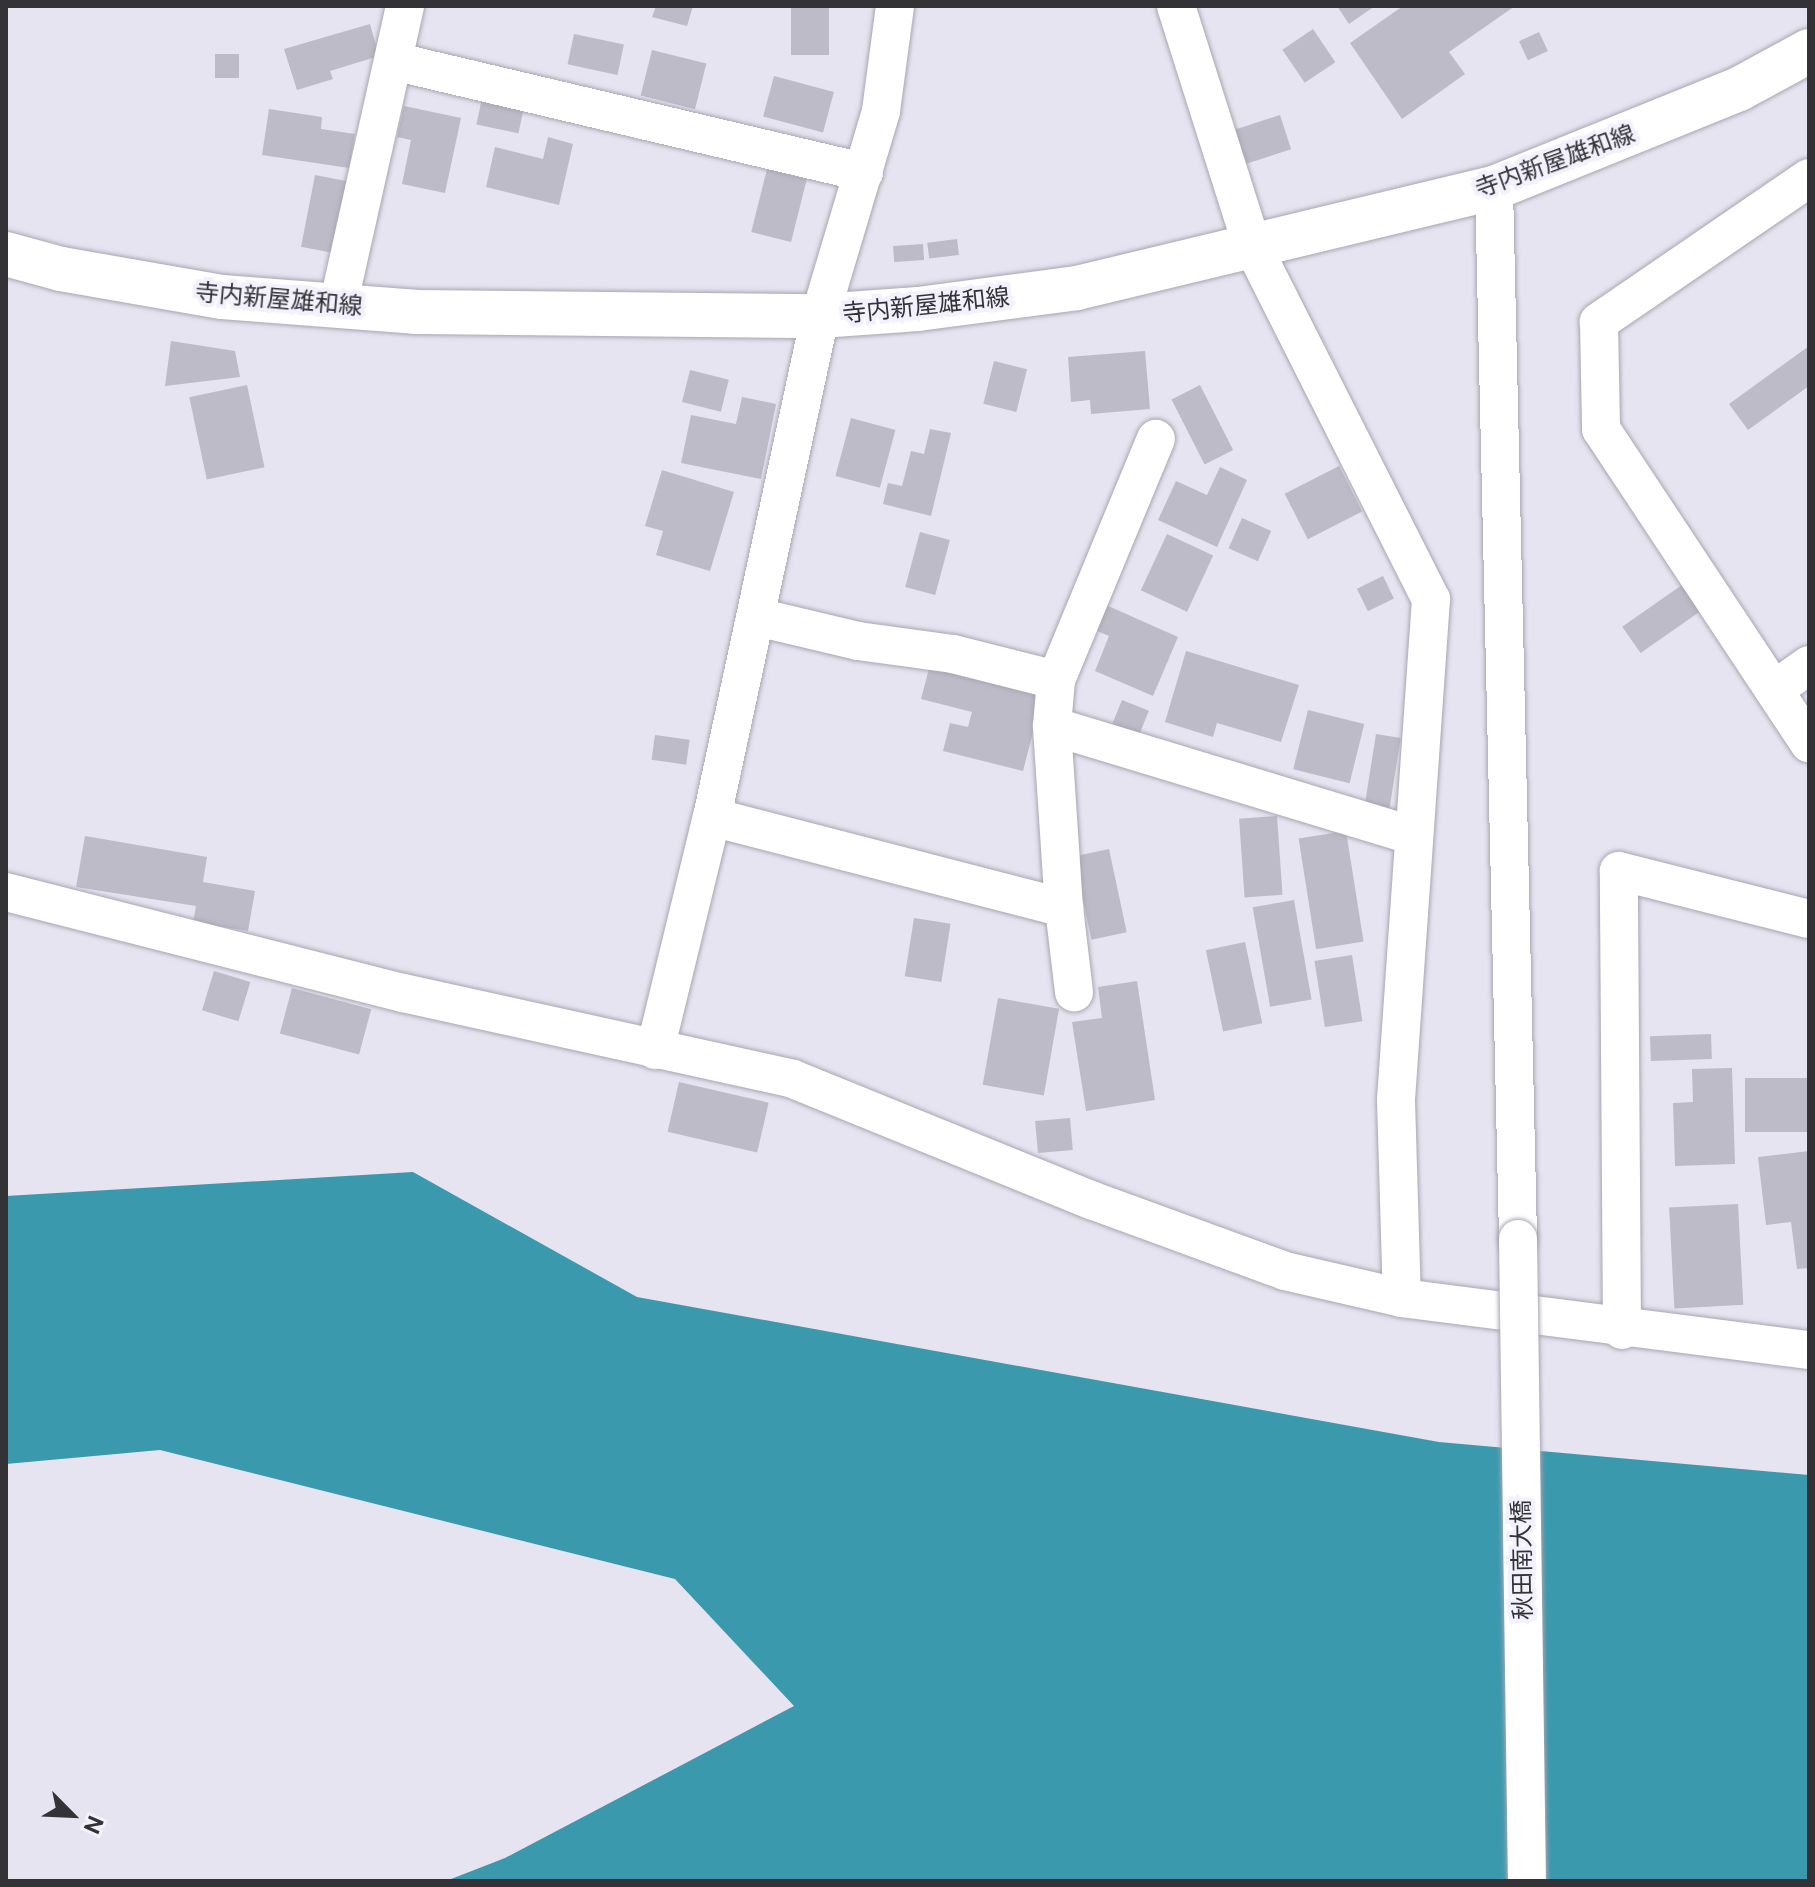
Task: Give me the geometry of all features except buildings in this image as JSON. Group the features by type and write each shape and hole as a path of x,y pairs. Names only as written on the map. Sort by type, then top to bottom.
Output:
{"main road":[{"name":"寺内新屋雄和線","path":"6,254 222,297 338,306 587,316 820,316 1077,288 1494,188 1739,89 1809,51"}],"street":[{"path":"338,306 405,6"},
{"path":"655,1050 757,617 820,316 883,98 895,6"},
{"path":"1176,6 1252,245 1431,599 1396,1100 1402,1298"},
{"path":"393,61 864,172"},
{"path":"1807,183 1599,322 1601,429 1809,743"},
{"name":"秋田南大橋","path":"1494,188 1518,1239 1527,1881"},
{"path":"1074,992 1064,908 1052,726 1056,680 1156,439"},
{"path":"757,617 858,641 953,654 1056,680"},
{"path":"1774,690 1809,665"},
{"path":"1052,726 1414,836"},
{"path":"712,817 1064,908"},
{"path":"1622,1330 1619,871 1809,919"},
{"path":"6,892 403,993 793,1079 1091,1200 1285,1271 1402,1298 1622,1330 1809,1350"}],"water":[{"path":"413,1172 637,1297 1439,1442 1809,1475 1809,1881 446,1881 505,1858 794,1706 675,1579 160,1450 6,1464 6,1196"}]}
